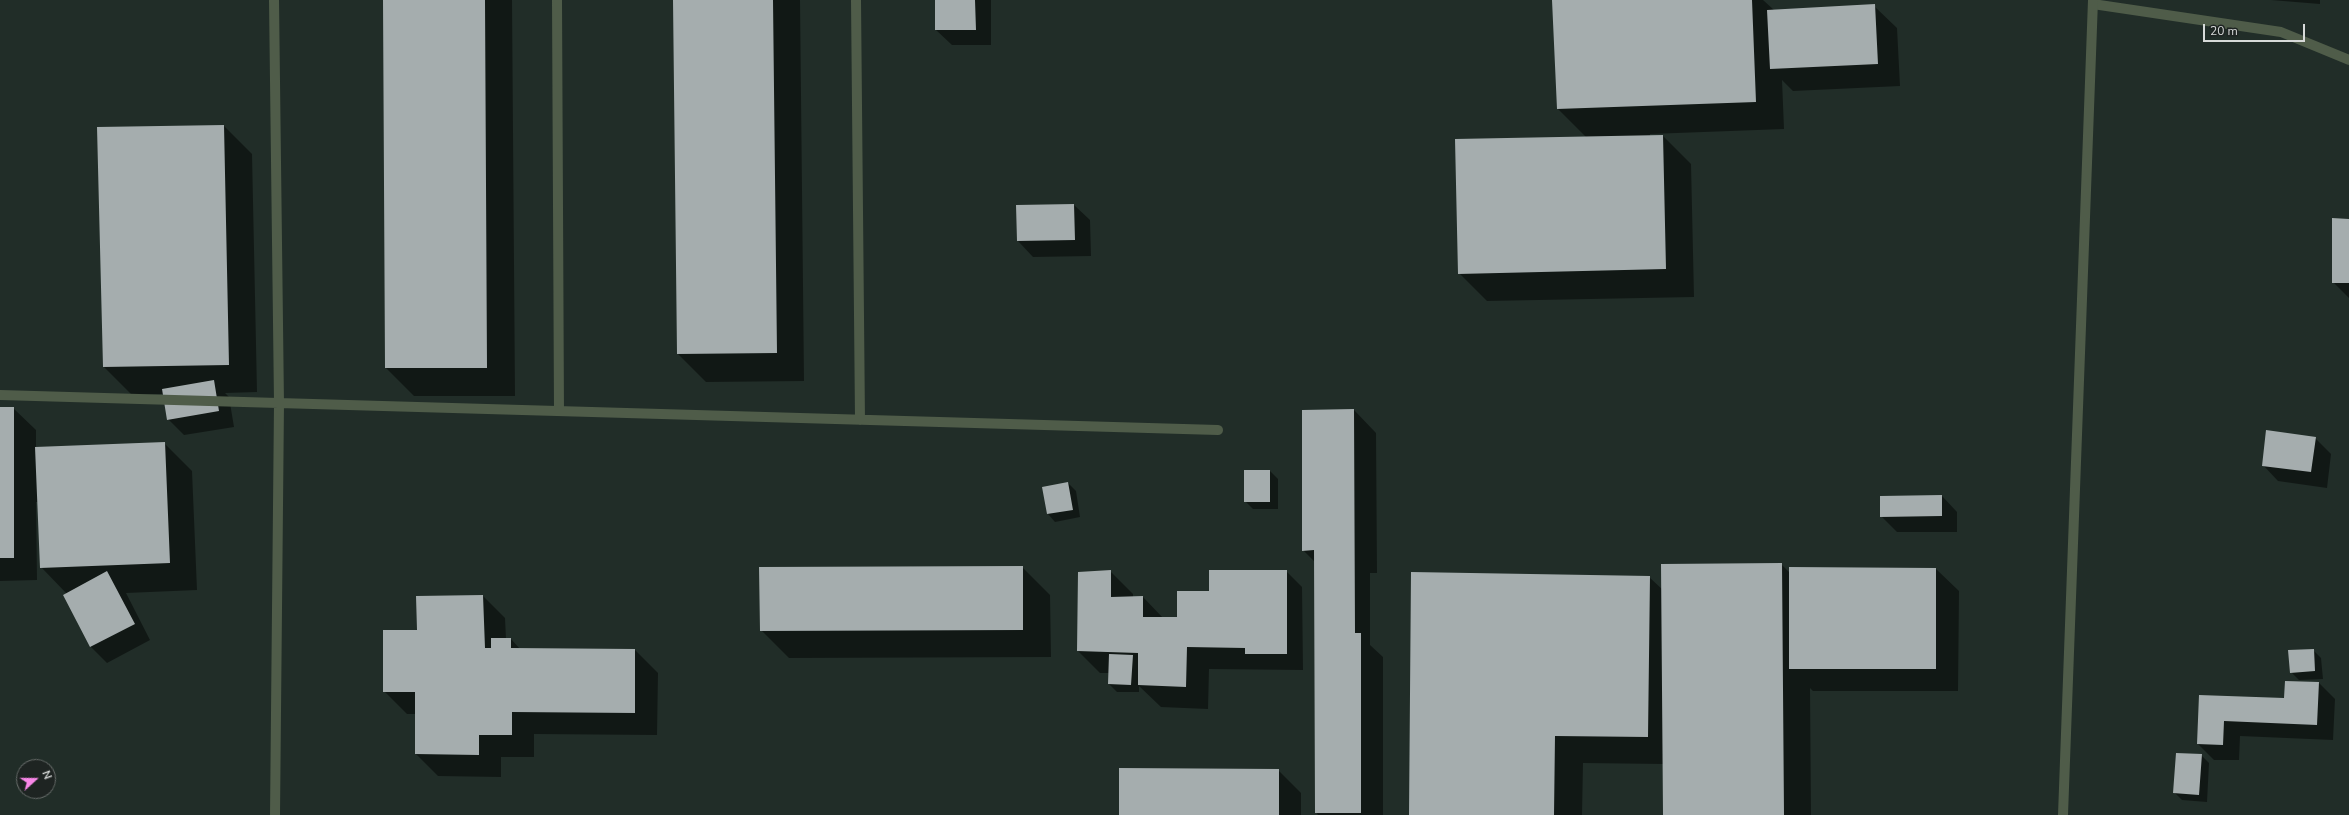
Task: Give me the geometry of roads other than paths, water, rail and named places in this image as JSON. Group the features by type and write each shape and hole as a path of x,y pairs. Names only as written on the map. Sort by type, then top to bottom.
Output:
{"street":[{"path":"274,0 279,403 275,815"},
{"path":"557,0 559,411"},
{"path":"856,0 860,420"},
{"path":"2062,815 2093,2 2281,32 2349,60"},
{"path":"0,395 1218,430"}]}
